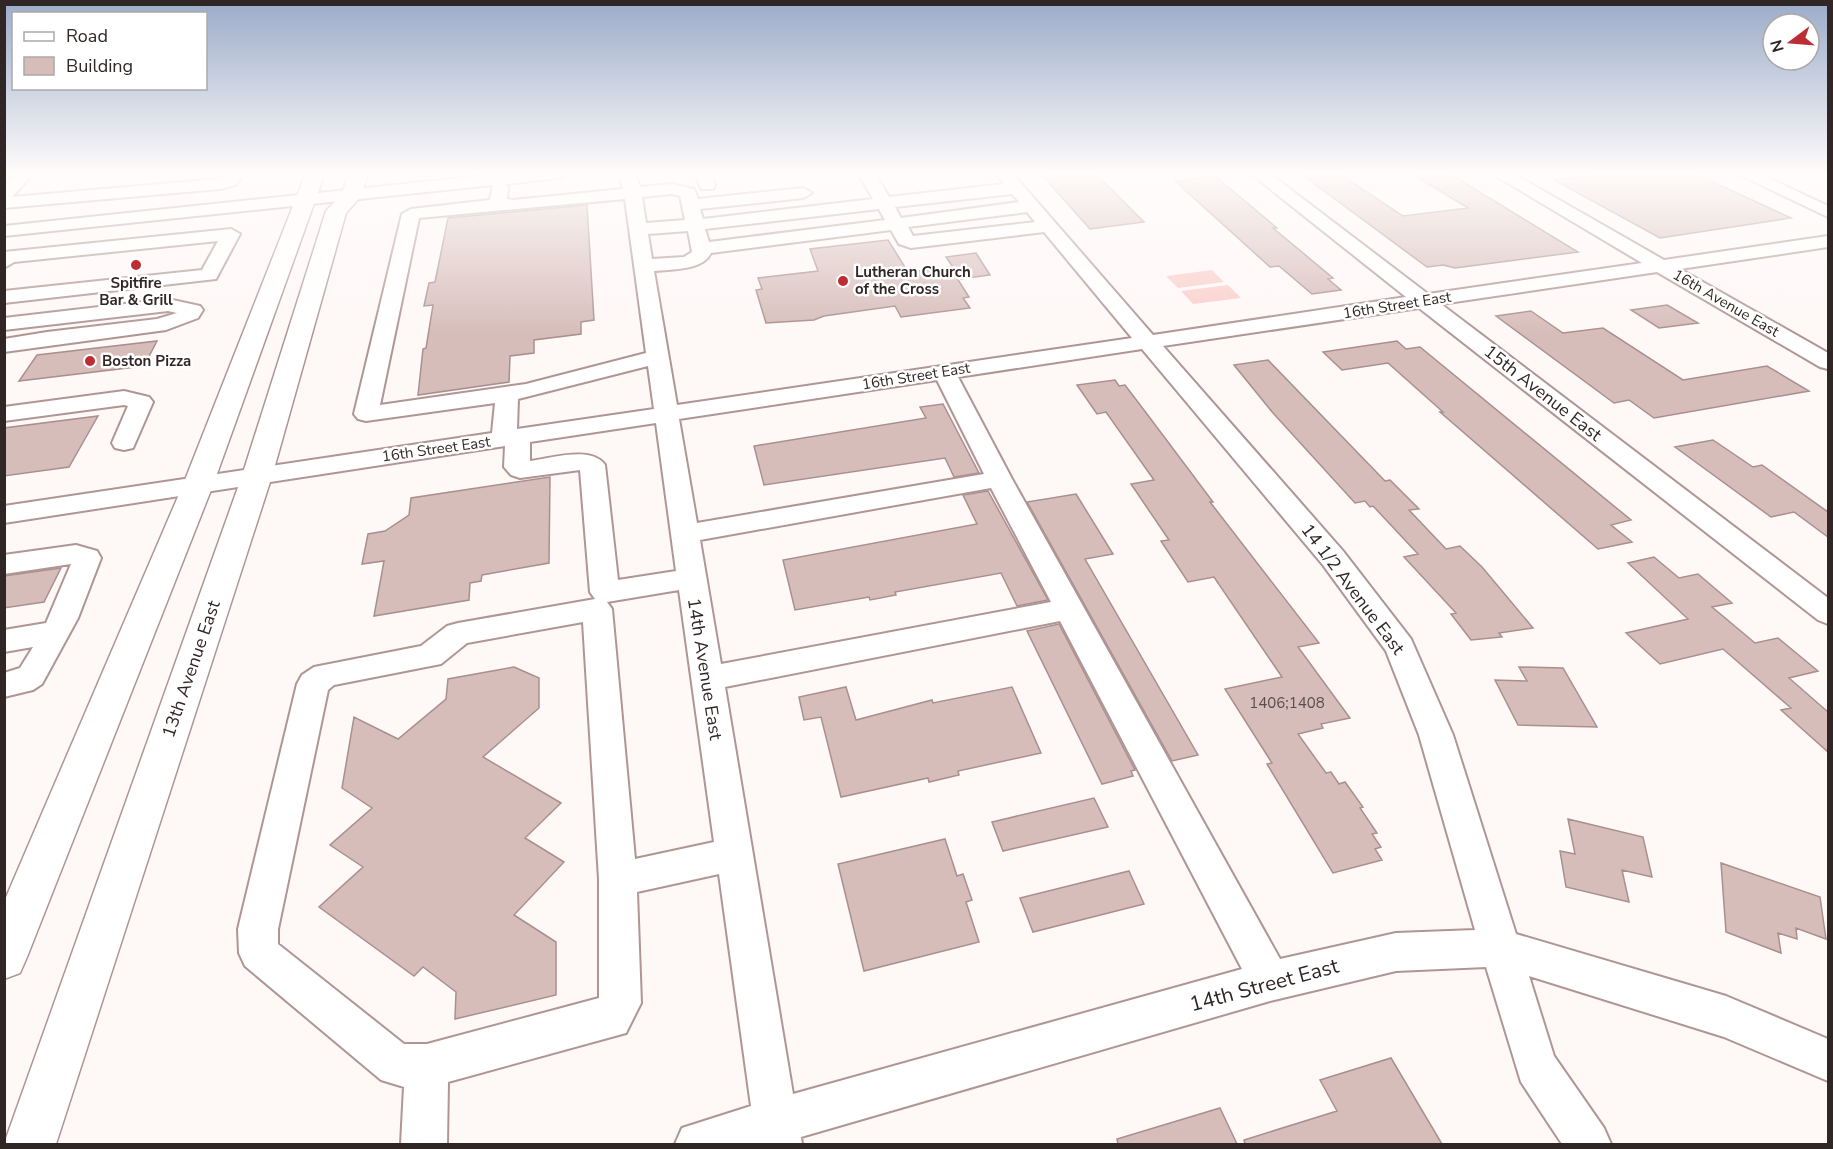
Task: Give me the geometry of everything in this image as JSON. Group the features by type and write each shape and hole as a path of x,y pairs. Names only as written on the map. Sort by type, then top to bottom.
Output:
{"main road":[{"path":"4,957 198,485 295,227"},
{"name":"13th Avenue East","path":"30,1144 257,476 331,227"}],"street":[{"path":"4,231 34,227"},
{"path":"408,227 366,414 559,384 609,368 658,357"},
{"path":"638,229 673,227"},
{"path":"644,266 688,262 702,254 696,227"},
{"path":"701,249 876,227"},
{"path":"898,227 906,240 918,243 1043,227"},
{"name":"14 1/2 Avenue East","path":"1049,227 1333,558 1400,648 1436,735 1536,1067 1588,1144"},
{"name":"15th Avenue East","path":"1327,227 1828,613"},
{"name":"16th Avenue East","path":"1592,227 1828,362"},
{"name":"14th Avenue East","path":"638,229 777,1134"},
{"path":"4,262 8,257 231,234 209,274 4,297"},
{"name":"16th Street East","path":"4,515 1828,241"},
{"path":"27,294 60,251"},
{"path":"4,324 168,305 193,310 192,314 181,321 159,326 34,339 4,346"},
{"path":"944,372 1270,981"},
{"path":"507,393 511,438 517,467 520,470 586,462 591,465 601,601 618,879 620,1003 611,1018 427,1066 396,1065 259,953 258,929 313,684 325,675 430,656 458,634 601,601 691,578"},
{"path":"4,414 124,398 141,402 124,443"},
{"path":"685,534 999,478"},
{"path":"4,565 76,554 87,558 56,632 32,675 20,682 4,685"},
{"path":"706,679 1070,609"},
{"path":"4,641 56,632"},
{"path":"618,879 733,855"},
{"name":"14th Street East","path":"698,1144 777,1134 1270,981 1396,952 1499,948 1726,1017 1828,1060"},
{"path":"424,1144 427,1066"}],"shaded area":[{"path":"1212,270 1224,282 1178,288 1166,276"},
{"path":"1228,285 1241,298 1193,304 1181,291"}],"building":[{"path":"446,227 588,227 594,320 581,322 581,334 534,340 534,353 510,356 509,382 418,395 423,349 426,348 433,305 424,306 429,283 435,282"},
{"path":"1088,227 1108,227 1090,229"},
{"path":"1225,227 1275,227 1277,228 1273,228 1333,278 1328,279 1341,290 1312,294 1279,266 1270,267"},
{"path":"1372,227 1536,227 1578,252 1455,268 1443,265 1427,267"},
{"path":"1639,227 1735,227 1660,238"},
{"name":"Lutheran Church of the Cross","path":"888,240 908,272 950,267 969,297 963,298 970,308 901,317 895,306 824,316 814,320 766,323 756,290 762,289 758,278 818,271 810,249"},
{"path":"976,253 990,275 961,279 946,257"},
{"path":"1667,305 1698,323 1659,328 1631,310"},
{"path":"1531,311 1563,333 1603,328 1683,380 1767,366 1809,391 1654,418 1629,400 1614,403 1496,316"},
{"name":"Boston Pizza","path":"157,341 144,366 19,381 37,355"},
{"path":"1397,341 1406,349 1420,347 1631,520 1611,525 1632,542 1598,549 1440,412 1443,412 1388,363 1342,370 1323,352"},
{"path":"1268,360 1385,481 1390,480 1419,509 1409,510 1446,549 1460,546 1482,567 1533,628 1499,633 1502,637 1471,640 1451,614 1456,613 1404,557 1418,554 1373,506 1370,507 1365,501 1355,503 1273,413 1234,365"},
{"path":"1115,380 1119,386 1125,385 1213,502 1210,502 1319,643 1298,647 1350,718 1321,724 1323,728 1298,734 1326,773 1331,772 1339,784 1345,782 1363,807 1360,808 1377,833 1372,834 1381,847 1375,849 1382,860 1333,873 1267,764 1272,763 1225,689 1282,677 1214,577 1188,582 1161,541 1169,540 1131,484 1154,480 1106,412 1097,414 1077,385"},
{"path":"943,404 979,473 954,477 945,458 764,485 754,446 926,418 920,407"},
{"path":"98,416 69,467 4,476 4,428"},
{"path":"1713,440 1753,467 1762,465 1828,512 1828,537 1794,512 1771,517 1675,447"},
{"path":"550,477 549,563 482,575 481,581 470,583 469,600 374,616 384,561 362,564 368,534 385,531 409,515 411,498"},
{"path":"988,491 1048,600 1017,606 1001,573 895,592 896,595 870,600 869,597 795,610 783,560 977,524 963,495"},
{"path":"1076,494 1113,554 1085,559 1198,755 1172,761 1027,502"},
{"path":"1654,557 1679,578 1698,574 1732,603 1712,607 1755,643 1778,638 1818,671 1789,678 1828,712 1828,752 1781,710 1791,708 1723,649 1660,664 1626,633 1688,619 1628,563"},
{"path":"61,568 44,602 4,608 4,576"},
{"path":"1059,624 1135,770 1131,771 1133,776 1102,784 1027,631"},
{"path":"514,667 539,678 539,708 483,757 561,803 525,838 564,862 514,915 556,942 556,995 455,1019 456,992 423,967 414,976 319,907 363,867 330,845 372,808 342,788 354,717 398,739 446,699 448,679"},
{"path":"1519,667 1563,668 1597,727 1518,725 1495,680 1527,681"},
{"path":"846,687 856,720 932,700 933,703 1012,687 1041,753 958,771 959,775 929,782 928,778 841,797 821,717 804,720 799,697"},
{"path":"1094,798 1108,827 1003,851 992,822"},
{"path":"1568,819 1643,837 1652,877 1622,870 1629,902 1566,887 1560,851 1575,854"},
{"path":"945,839 957,876 963,874 972,900 966,902 979,942 864,971 838,864"},
{"path":"1721,863 1820,897 1826,939 1796,928 1797,939 1778,933 1781,953 1726,932"},
{"path":"1129,871 1144,904 1033,932 1020,898"},
{"path":"1391,1058 1442,1144 1245,1144 1244,1140 1337,1111 1320,1080"},
{"path":"1220,1108 1237,1144 1118,1144 1117,1139"}],"place":[{"name":"Spitfire Bar & Grill","path":"136,265"},
{"name":"Lutheran Church of the Cross","path":"843,281"},
{"name":"Boston Pizza","path":"90,361"}]}
